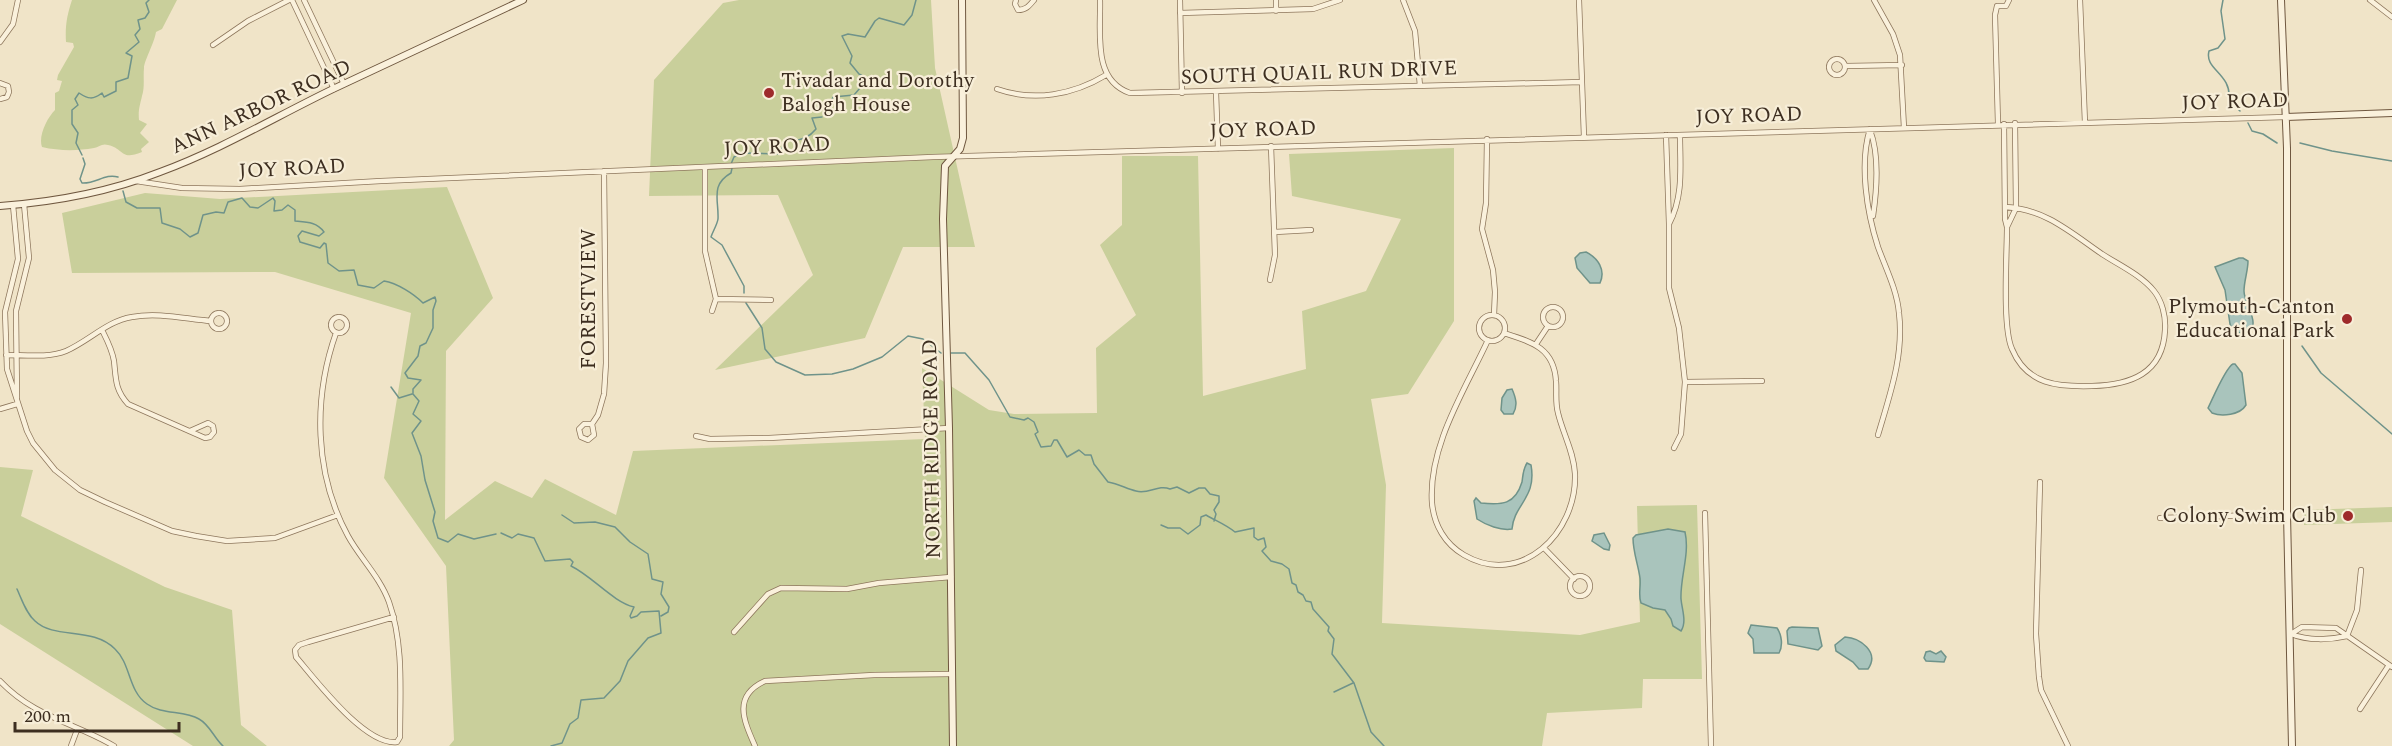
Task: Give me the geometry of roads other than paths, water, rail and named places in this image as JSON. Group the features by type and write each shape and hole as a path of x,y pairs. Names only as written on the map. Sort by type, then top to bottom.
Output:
{"main road":[{"name":"ANN ARBOR ROAD","path":"0,206 71,198 136,181 222,146 344,84 523,0"},
{"name":"NORTH RIDGE ROAD","path":"953,746 949,428 943,219 945,166 960,149 963,125 962,0"},
{"path":"2281,0 2286,117 2289,449 2287,514 2292,746"},
{"name":"JOY ROAD","path":"2286,117 2392,113"}],"street":[{"path":"0,42 13,24 18,0"},
{"path":"213,45 248,21 290,0 334,89"},
{"path":"304,0 344,84"},
{"path":"1016,0 1018,10 1022,10 1034,0"},
{"path":"997,89 1014,95 1068,93 1085,88 1106,75 1101,60 1100,0"},
{"path":"1180,0 1182,93"},
{"path":"1276,0 1276,10"},
{"path":"1180,13 1313,9 1340,0"},
{"path":"1403,0 1415,31 1420,86"},
{"path":"1579,0 1584,137"},
{"path":"1874,0 1893,34 1902,65 1904,128"},
{"path":"1992,0 1997,6"},
{"path":"1997,6 2006,6 2009,0"},
{"path":"2080,0 2085,123"},
{"path":"2370,0 2392,16"},
{"path":"1997,6 1995,15 2005,160 2005,207 2007,227 2008,335 2011,349 2021,366 2040,381 2058,386 2117,385 2131,381 2146,371 2161,351 2165,337 2165,315 2154,292 2122,267 2042,214 2005,207"},
{"path":"1846,66 1902,65"},
{"name":"SOUTH QUAIL RUN DRIVE","path":"1106,75 1116,87 1130,93 1582,82"},
{"path":"0,83 8,86 9,92 7,97 0,99"},
{"path":"1216,92 1218,149"},
{"name":"JOY ROAD","path":"136,181 182,188 240,189 955,156 2015,123 2286,117"},
{"path":"2007,227 2016,208 2015,123"},
{"path":"1870,129 1875,142 1876,175 1876,198 1872,219"},
{"path":"1870,129 1866,142 1866,198 1877,244 1893,285 1899,310 1901,337 1898,363 1878,435"},
{"path":"1666,135 1669,288 1679,328 1685,382 1681,434 1674,448"},
{"path":"1669,224 1680,196 1680,135"},
{"path":"1488,139 1486,203 1482,229 1496,292 1494,315"},
{"path":"1270,280 1274,268 1275,232 1271,146"},
{"path":"2005,160 2016,159"},
{"path":"705,167 705,251 716,299 712,311"},
{"name":"FORESTVIEW","path":"592,424 598,414 604,394 606,367 604,171"},
{"path":"2005,184 2016,184"},
{"path":"17,404 16,311 29,258 24,204"},
{"path":"13,205 18,259 4,312 7,369 17,404 33,443 62,477 80,490 172,531 228,541 275,538 338,515"},
{"path":"1275,232 1311,230"},
{"path":"716,299 771,300"},
{"path":"1551,308 1558,309 1563,315 1562,323 1555,327 1548,326 1543,320 1544,312 1551,308"},
{"path":"1488,315 1494,315 1502,320 1504,333 1497,340 1488,340 1480,333 1480,322 1488,315"},
{"path":"6,355 51,354 66,351 118,321 133,317 150,316 211,321"},
{"path":"1536,344 1548,326"},
{"path":"102,330 111,348 116,387 120,396 128,404 205,438 210,437 214,432 213,426 208,423 190,431"},
{"path":"336,333 325,371 321,399 322,456 338,515 388,598 394,617 399,649 400,737 397,742 391,743 365,733 353,724 296,657 295,650 299,645 394,617"},
{"path":"1488,340 1446,429 1432,488 1434,515 1442,534 1453,548 1481,563 1496,566 1511,565 1525,560 1544,548 1564,522 1572,500 1575,475 1572,452 1558,415 1555,400 1555,371 1548,356 1536,344 1504,333"},
{"path":"1685,382 1762,381"},
{"path":"0,409 17,404"},
{"path":"696,436 710,439 769,438 949,428"},
{"path":"2040,482 2036,634 2038,677 2041,690 2068,746"},
{"path":"1705,513 1711,746"},
{"path":"2160,518 2287,514"},
{"path":"1544,548 1574,579"},
{"path":"2347,636 2357,610 2361,570"},
{"path":"1581,576 1587,579 1590,586 1587,593 1580,595 1573,592 1570,585 1574,579 1581,576"},
{"path":"734,632 768,594 781,588 846,589 879,583 951,577"},
{"path":"2291,634 2302,627 2336,628 2390,666 2360,710"},
{"path":"2291,634 2304,638 2335,639 2347,636"},
{"path":"755,746 744,720 744,706 751,690 765,681 874,675 951,674"},
{"path":"0,681 47,716 77,730 100,737 114,746"},
{"path":"70,746 77,730"}],"water":[{"path":"1586,252 1600,265 1602,278 1600,283 1590,283 1577,268 1575,258 1580,253"},
{"path":"2239,258 2248,261 2244,291 2253,323 2252,328 2238,333 2232,329 2230,324 2225,290 2215,267"},
{"path":"2233,364 2242,373 2246,405 2240,411 2230,414 2212,413 2208,408 2223,377"},
{"path":"1512,389 1516,408 1513,414 1504,414 1501,410 1502,398 1507,390"},
{"path":"1527,463 1531,465 1531,485 1512,529 1494,527 1477,519 1474,501 1476,498 1481,503 1507,502 1519,490"},
{"path":"1668,529 1685,532 1686,557 1681,591 1684,620 1681,631 1673,626 1665,610 1641,603 1640,597 1640,578 1633,538 1636,535"},
{"path":"1604,533 1610,545 1609,550 1592,541 1594,535"},
{"path":"1751,625 1777,628 1781,641 1779,653 1754,653 1753,639 1748,633"},
{"path":"1792,627 1818,628 1822,646 1818,650 1788,644 1787,631"},
{"path":"1845,637 1857,640 1867,647 1872,657 1868,669 1859,669 1853,662 1836,651 1835,645"},
{"path":"1941,651 1946,657 1944,662 1926,661 1924,658 1926,652 1936,654"}],"waterway":[{"path":"82,155 76,143 78,133 72,124 72,110 78,105 75,99 79,93 90,98 102,93 104,97 116,91 116,82 128,78 132,56 126,53 139,42 135,35 140,29 138,20 145,18 149,12 146,3 149,0"},
{"path":"825,116 833,97 854,95 866,81 865,77 859,74 850,63 852,56 842,36 848,34 865,37 879,18 904,25 912,15 916,0"},
{"path":"2223,0 2221,11 2225,39 2218,48 2209,51 2209,57 2210,63 2226,84 2229,100 2240,111"},
{"path":"731,164 734,157 742,153 780,154 785,139 798,140 809,136 816,129 812,118 822,117"},
{"path":"2248,123 2252,131 2263,134 2277,143"},
{"path":"2300,143 2392,161"},
{"path":"83,158 85,164 80,179 82,183 109,176 118,177"},
{"path":"732,168 731,173 724,178 718,188 718,219 711,237 722,245 744,286 744,293"},
{"path":"123,191 126,202 137,208 160,208 162,223 180,229 190,237 198,233 203,215 224,213 228,202 242,198 250,207 258,208 273,198 274,211 282,210 288,205 295,210 295,221 311,223 324,232 319,236 302,231 298,236 300,242 320,248 324,243 326,244 328,263 339,271 354,270 358,285 374,288 384,281 405,289 423,303 435,297 433,328 426,343 420,346 418,356 405,373 408,378 421,380 413,389 413,393"},
{"path":"746,303 762,328 765,349 776,362 805,375 832,374 853,369 882,357 908,336 923,339 941,353"},
{"path":"2302,346 2321,373 2392,434"},
{"path":"951,353 965,353 989,380 1010,417 1024,420 1028,418 1034,422 1038,432 1035,434 1041,447 1051,446 1054,440 1057,440 1067,457 1079,450 1085,455 1091,455 1094,464 1108,482 1136,491 1145,492 1177,487 1189,493 1205,488 1210,494 1219,496 1219,502 1214,510 1216,514 1214,521"},
{"path":"391,387 399,398 412,394"},
{"path":"413,394 419,401 413,414 421,421 412,433 421,456 425,480 435,512 433,521 438,538 448,542 458,534 474,539 496,534"},
{"path":"562,515 574,523 595,522 615,527 630,542 648,554 652,579 663,582 661,594 669,607 668,612 661,616"},
{"path":"1161,525 1168,528 1180,528 1188,534 1200,525 1201,517 1206,515 1235,532 1254,528 1254,537 1258,540 1264,538 1266,547 1262,551 1271,561 1289,569 1292,583 1296,585 1298,592 1306,601 1311,602 1313,609 1329,627 1328,631 1334,639 1332,654 1354,683 1371,732 1384,746"},
{"path":"501,533 512,538 518,534 534,538 545,561 570,559 573,562 571,566 618,600 634,607 631,618 641,612 659,611 661,633 648,638 628,661 620,681 604,698 581,700 578,718 570,724 562,743 551,746"},
{"path":"17,589 35,621 53,630 85,635 106,642 120,655 141,699 159,710 187,714 199,719 223,746"},
{"path":"1334,692 1353,683"}],"place":[{"name":"Tivadar and Dorothy Balogh House","path":"769,93"},
{"name":"Plymouth-Canton Educational Park","path":"2347,319"},
{"name":"Colony Swim Club","path":"2348,516"}]}
